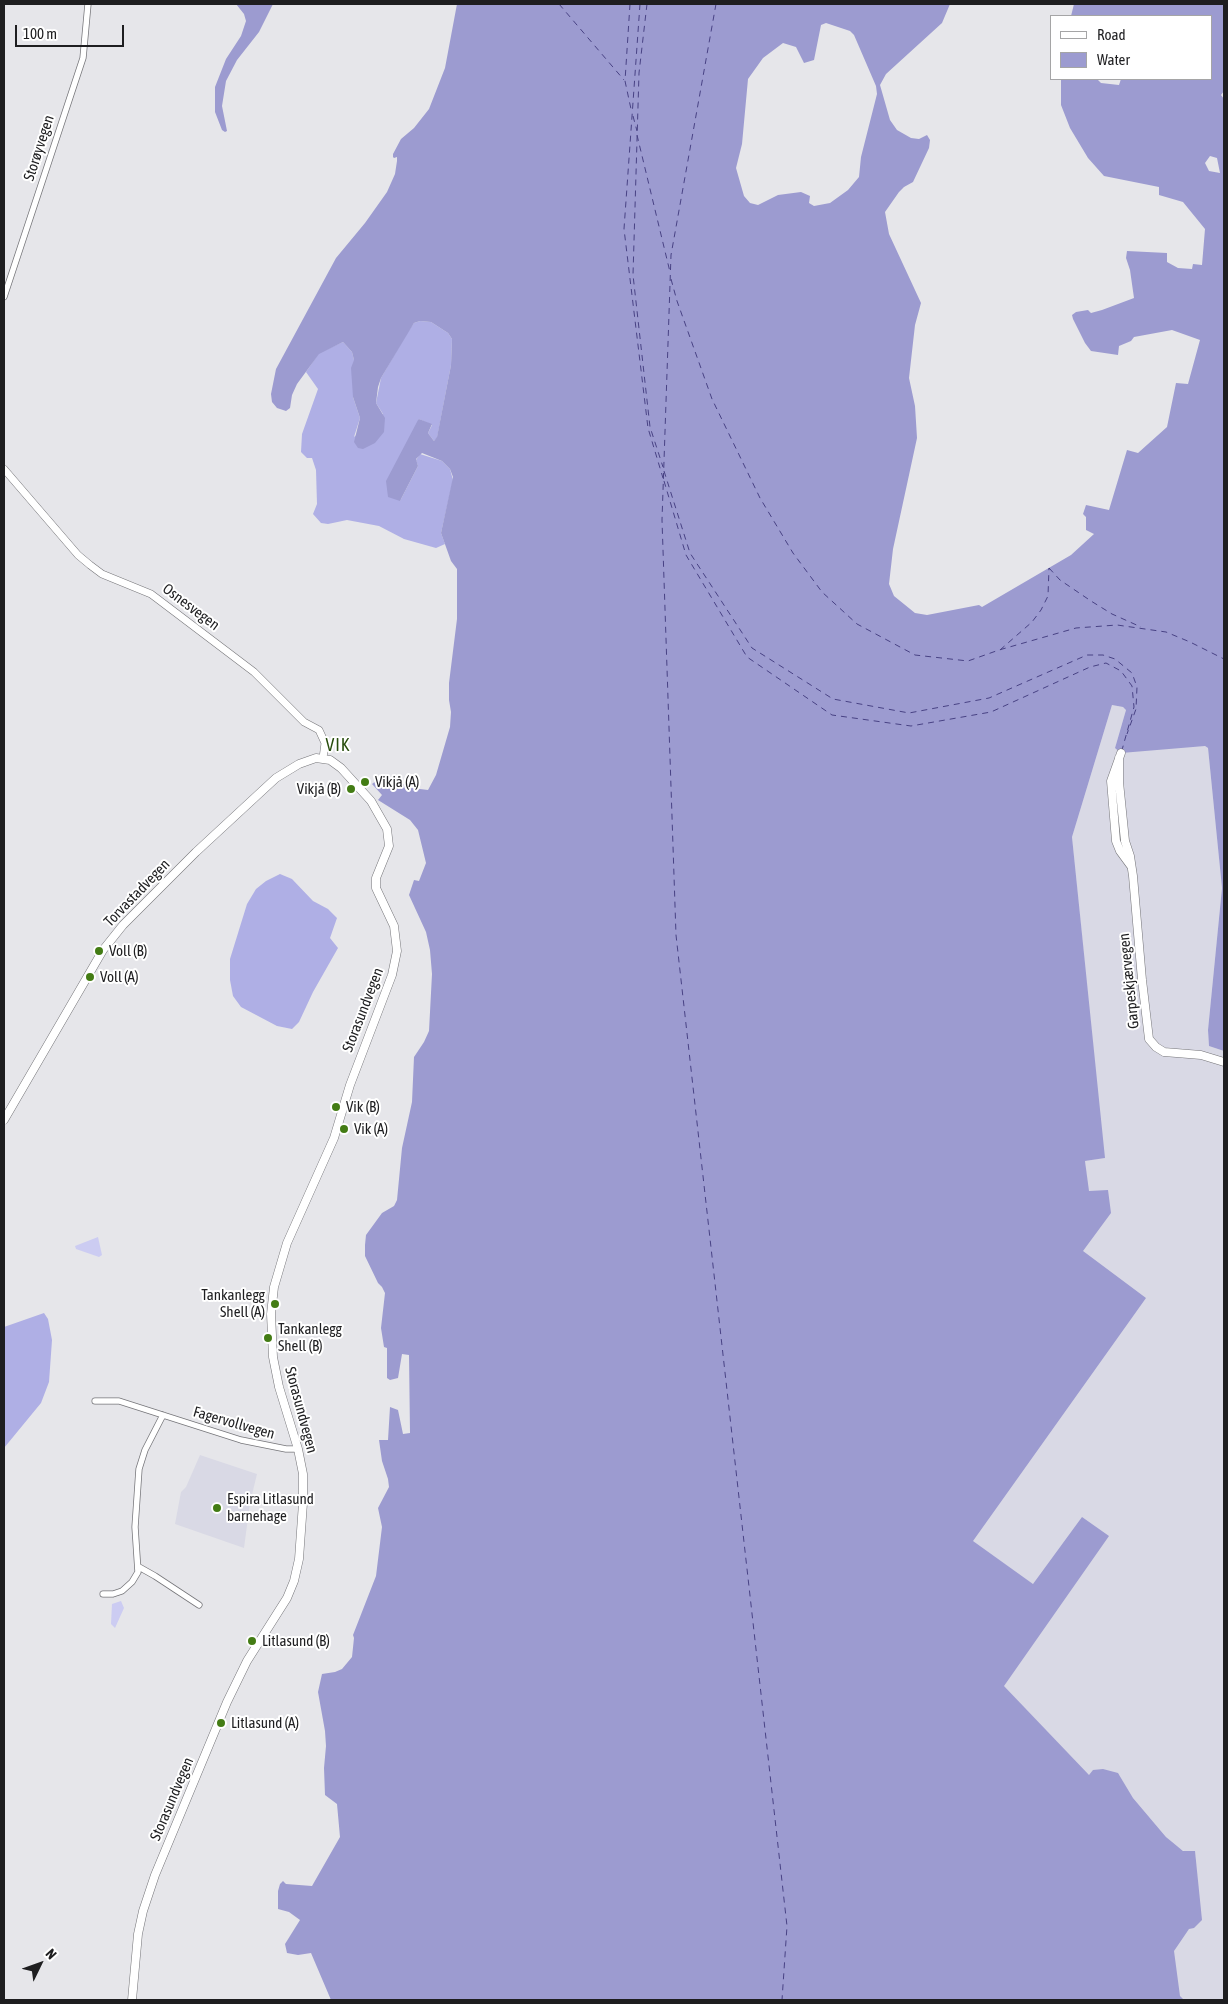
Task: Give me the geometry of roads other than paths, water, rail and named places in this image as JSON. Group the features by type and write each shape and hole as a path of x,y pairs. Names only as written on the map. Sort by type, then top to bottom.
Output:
{"main road":[{"name":"Garpeskjærvegen","path":"1120,755 1119,782 1125,841 1132,868 1149,1039 1152,1044 1164,1052 1201,1055 1224,1062"},
{"name":"Torvastadvegen","path":"4,1120 86,978 116,933 196,852 269,783 303,762 313,758 324,758"},
{"name":"Storasundvegen","path":"132,2000 138,1934 155,1875 235,1684 247,1661 287,1598 295,1576 301,1539 303,1474 298,1449 279,1388 273,1357 271,1314 274,1287 287,1243 334,1138 354,1072 392,976 397,950 394,926 376,888 376,878 389,846 385,824 371,801 353,781 336,764 324,758"}],"street":[{"name":"Storøyvegen","path":"4,297 83,58 88,4"},
{"name":"Osnesvegen","path":"4,469 78,555 90,565 102,574 151,594 254,672 304,722 318,730 325,743 324,758"},
{"name":"Fagervollvegen","path":"95,1401 119,1400 241,1440 286,1449 298,1449"},
{"path":"103,1594 113,1594 126,1588 134,1579 139,1567 135,1527 139,1469 145,1450 163,1415"},
{"path":"139,1567 199,1605"}],"water":[{"path":"236,4 273,4 259,32 237,60 226,81 222,106 227,131 225,132 222,130 215,112 215,87 226,59 241,36 246,21 244,14"},
{"path":"457,4 950,4 942,23 886,74 880,85 890,120 897,130 911,138 919,139 927,135 930,140 929,148 913,182 899,192 885,212 889,234 921,303 915,325 909,378 915,406 917,438 893,549 889,584 894,596 915,613 927,615 979,605 982,607 1071,555 1094,534 1086,530 1086,517 1083,514 1086,505 1109,510 1127,450 1138,453 1167,427 1176,383 1188,384 1200,340 1172,330 1134,337 1131,341 1119,346 1118,355 1091,351 1085,343 1072,315 1076,312 1088,310 1091,313 1102,310 1134,298 1130,270 1126,258 1127,251 1167,253 1167,262 1178,268 1192,269 1193,264 1202,265 1205,229 1183,202 1159,195 1159,187 1104,176 1088,158 1070,128 1061,105 1061,80 1098,80 1101,83 1119,85 1121,80 1213,80 1213,15 1071,15 1074,4 1224,4 1224,91 1221,95 1224,99 1224,1051 1209,1046 1208,1030 1222,888 1208,748 1205,746 1121,753 1115,748 1126,710 1123,707 1112,705 1072,837 1105,1158 1085,1161 1089,1191 1108,1190 1111,1213 1083,1251 1146,1298 973,1541 1033,1584 1082,1517 1109,1536 1004,1686 1089,1775 1093,1770 1103,1769 1118,1773 1133,1798 1166,1837 1183,1851 1195,1851 1202,1920 1194,1928 1189,1929 1174,1951 1180,1996 1184,2000 331,2000 311,1953 298,1955 287,1953 285,1944 300,1920 289,1912 278,1909 280,1884 283,1881 286,1884 312,1886 340,1837 337,1804 325,1795 325,1731 318,1692 322,1674 342,1669 352,1657 353,1635 376,1576 382,1527 378,1508 389,1487 379,1440 388,1440 390,1407 398,1410 403,1434 410,1433 409,1355 402,1354 398,1378 390,1380 387,1378 387,1348 384,1347 381,1328 385,1293 365,1256 365,1245 366,1235 382,1213 394,1206 397,1200 402,1148 412,1102 414,1057 429,1031 432,974 430,950 426,932 409,895 414,880 419,881 426,863 418,830 410,820 378,800 382,795 372,784 376,781 383,789 395,780 412,788 428,790 436,775 450,727 449,683 457,619 457,569 451,561 441,533 453,477 450,469 442,461 422,453 416,459 418,466 400,501 388,497 386,481 419,419 432,424 428,433 434,441 437,437 451,365 452,339 448,333 431,322 420,321 414,323 381,378 378,387 376,403 385,418 384,432 375,443 363,449 358,448 354,442 360,418 353,397 351,368 354,360 352,352 343,342 319,354 297,384 292,395 290,408 286,411 277,408 272,402 271,394 276,369 336,258 365,223 387,192 395,174 397,157 394,158 393,154 401,139 414,128 429,109 445,68","holes":["826,23 850,31 854,35 876,86 877,94 861,157 859,177 848,190 830,203 814,206 809,203 810,196 801,192 778,195 758,205 750,203 744,196 736,168 742,144 748,79 763,58 783,43 796,47 804,63 814,60 821,25","1210,156 1217,158 1220,173 1209,171 1205,163"]}],"place":[{"name":"Vikjå (A)","path":"365,782"},
{"name":"Vikjå (B)","path":"351,789"},
{"name":"Voll (B)","path":"99,951"},
{"name":"Voll (A)","path":"90,977"},
{"name":"Vik (B)","path":"336,1107"},
{"name":"Vik (A)","path":"344,1129"},
{"name":"Tankanlegg Shell (A)","path":"275,1304"},
{"name":"Tankanlegg Shell (B)","path":"268,1338"},
{"name":"Espira Litlasund barnehage","path":"217,1508"},
{"name":"Litlasund (B)","path":"252,1641"},
{"name":"Litlasund (A)","path":"221,1723"}],"district":[{"name":"VIK","path":"338,745"}]}
